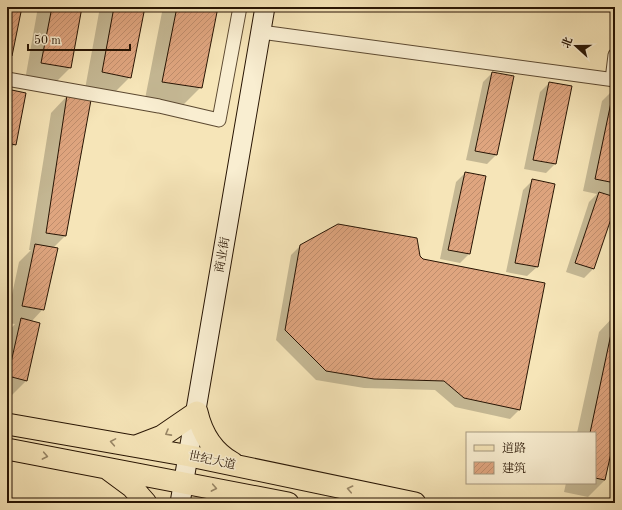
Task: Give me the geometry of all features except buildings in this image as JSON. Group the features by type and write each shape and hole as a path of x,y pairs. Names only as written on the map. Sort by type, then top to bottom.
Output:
{"main road":[{"path":"135,446 162,436 197,412 202,430 212,446 224,457 238,466"},
{"name":"世纪大道","path":"7,424 190,456 416,503"},
{"path":"7,449 288,503"},
{"path":"105,467 132,487 146,503"},
{"path":"231,503 253,496"}],"street":[{"path":"7,79 158,106 220,120 240,7"},
{"name":"商业街","path":"180,503 190,456 265,7"},
{"path":"261,32 613,80 615,55"}]}
